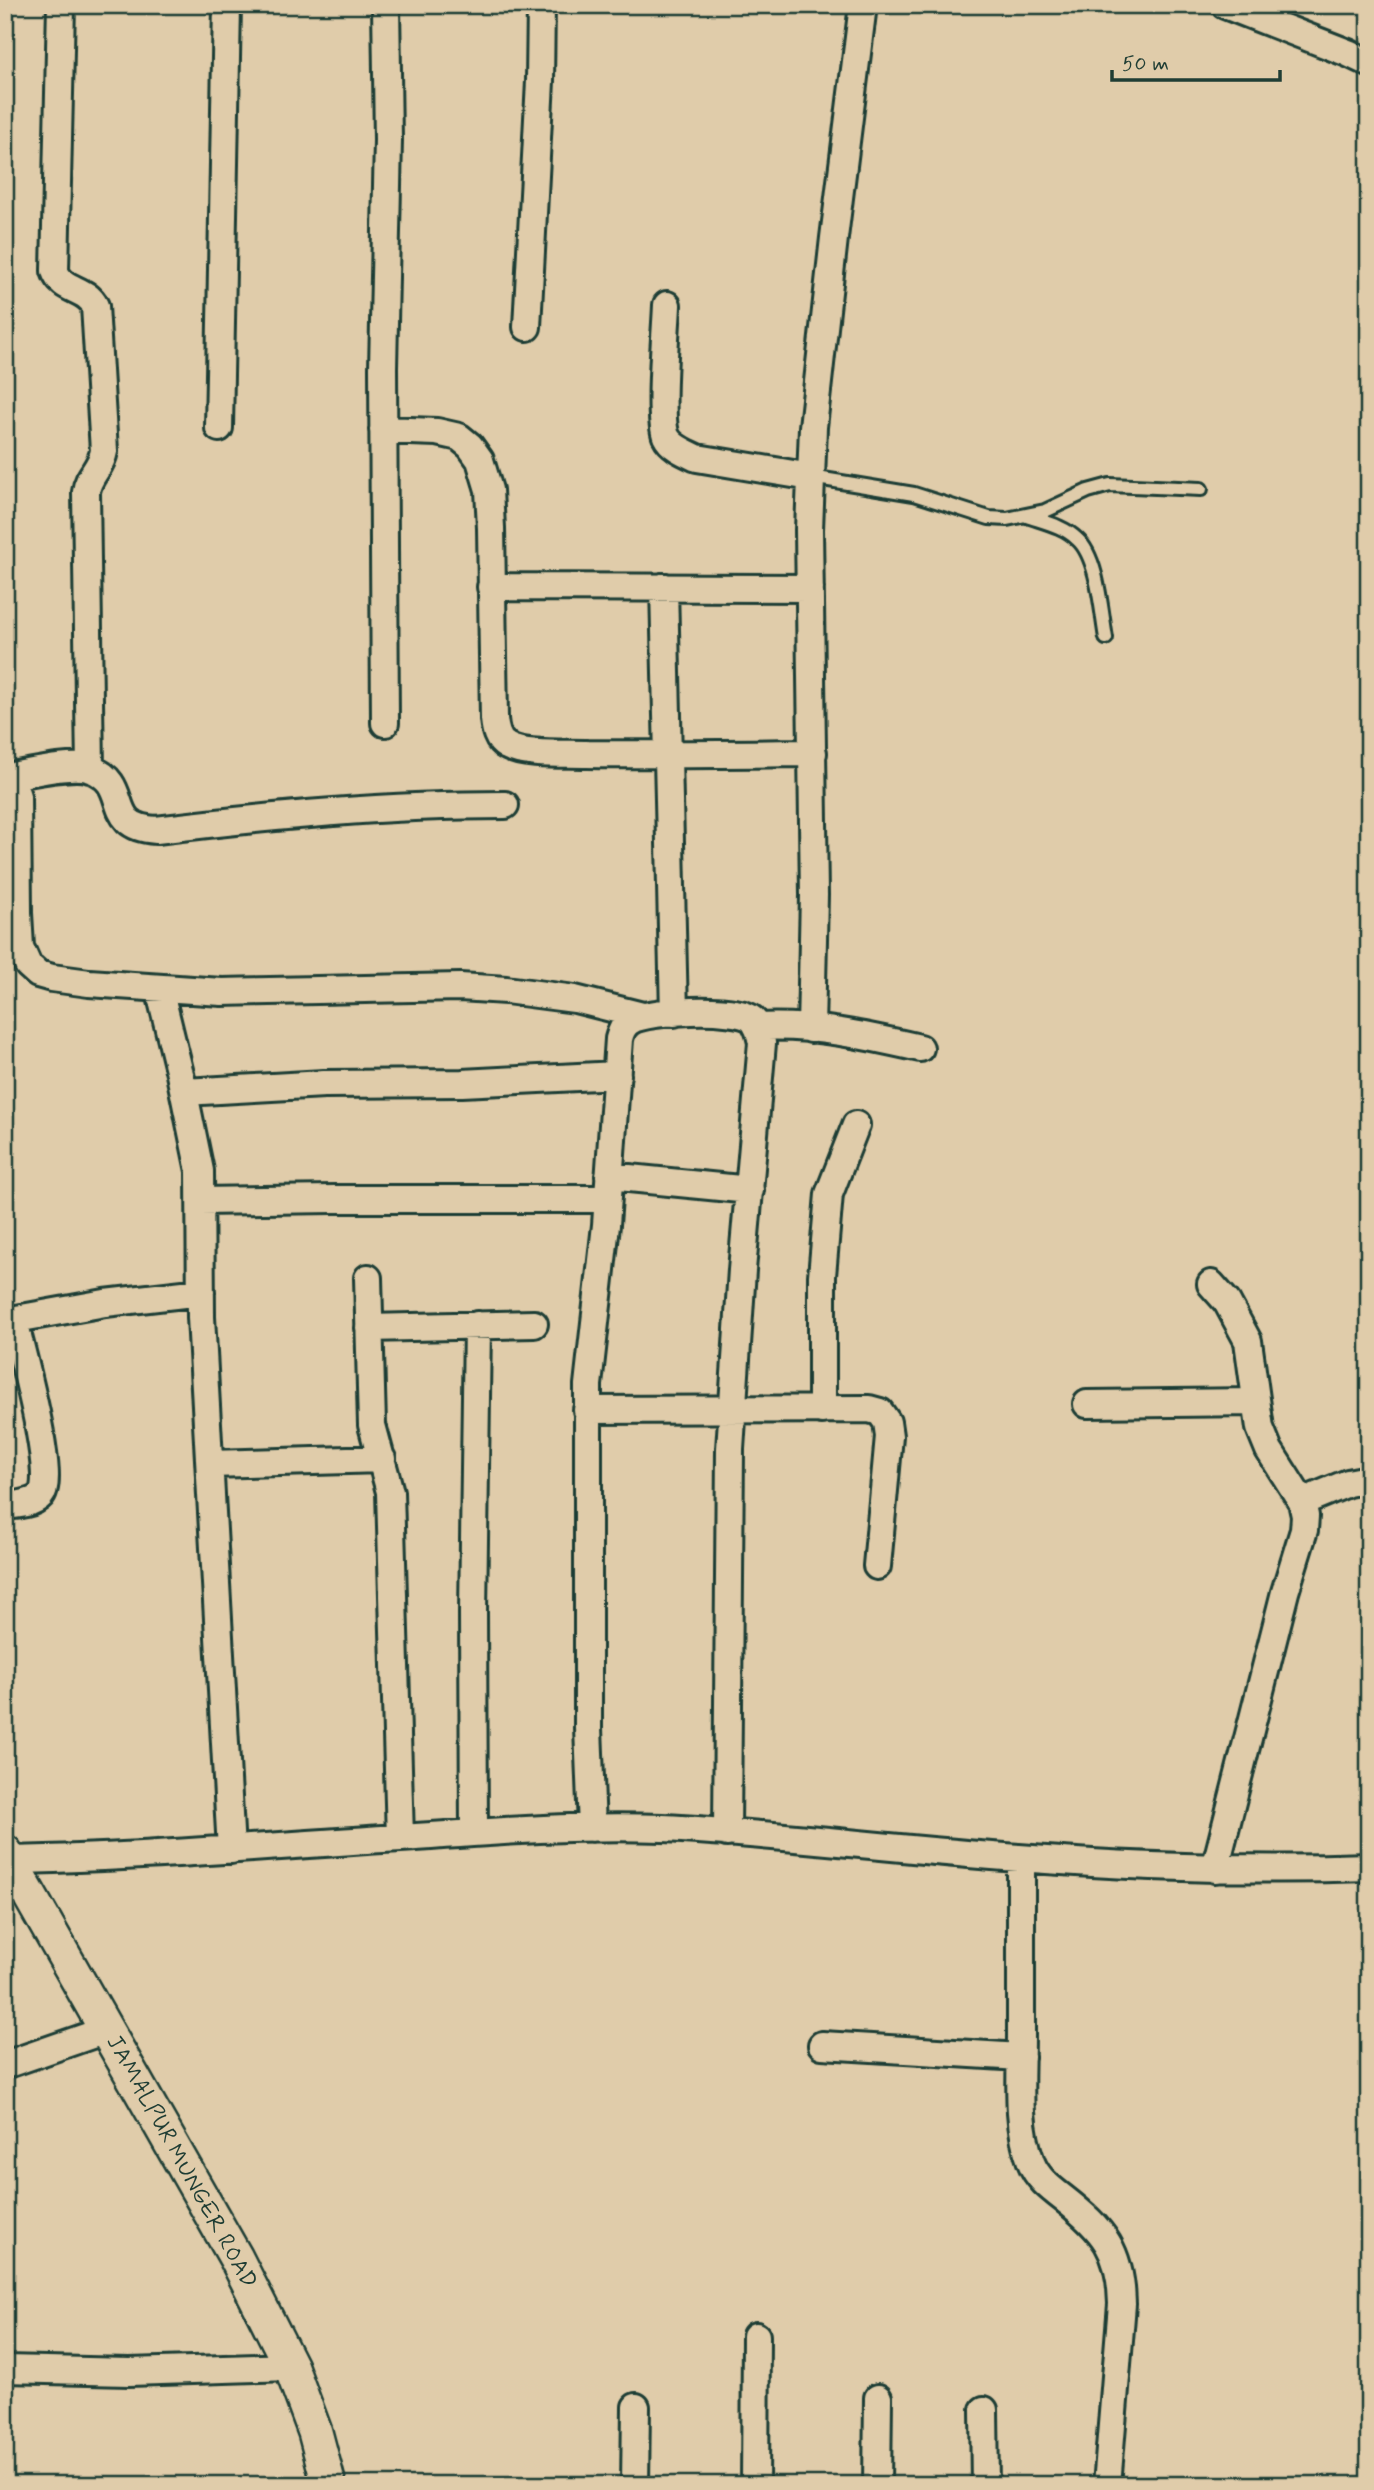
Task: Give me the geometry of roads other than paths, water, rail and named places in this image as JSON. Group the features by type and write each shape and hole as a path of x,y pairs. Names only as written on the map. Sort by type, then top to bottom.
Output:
{"street":[{"path":"61,5 55,271 58,281 85,293 94,306 103,452 102,461 88,481 86,492 90,769"},
{"path":"219,428 227,5"},
{"path":"385,723 383,430 388,140 386,5"},
{"path":"527,327 540,81 541,5"},
{"path":"811,1029 814,895 809,530 813,426 863,5"},
{"path":"1225,5 1369,63"},
{"path":"667,305 663,416 667,437 680,450 697,458 811,477"},
{"path":"383,430 437,432 459,437 480,460 488,490 494,719 496,734 505,746 523,751 559,753 813,753"},
{"path":"491,587 810,588"},
{"path":"664,587 674,1013"},
{"path":"5,778 72,768 90,769 108,779 127,821 139,829 156,830 299,813 505,805"},
{"path":"5,778 13,784 17,796 20,947 28,965 38,974 52,978 222,992 460,987 563,997 643,1016"},
{"path":"159,988 200,1171 201,1292 231,1850"},
{"path":"592,1828 588,1703 587,1410 619,1039 622,1028 631,1020 643,1016 730,1013 749,1017 758,1027 762,1043 762,1062 730,1462 727,1833"},
{"path":"758,1027 784,1026 856,1034 920,1048"},
{"path":"184,1092 324,1084 461,1083 617,1075"},
{"path":"822,1410 821,1288 827,1206 839,1164 856,1125"},
{"path":"201,1201 334,1199 608,1187 750,1190"},
{"path":"368,1278 372,1425 390,1492 400,1838"},
{"path":"1211,1284 1227,1302 1248,1341 1260,1428 1269,1450 1302,1502 1305,1516 1304,1530 1278,1618 1215,1869"},
{"path":"5,1506 32,1501 42,1494 46,1485 40,1432 9,1320 105,1303 201,1292"},
{"path":"369,1328 534,1324"},
{"path":"474,1833 473,1602 477,1325"},
{"path":"1087,1404 1255,1402"},
{"path":"587,1410 869,1409 880,1412 887,1422 889,1436 877,1566"},
{"path":"210,1464 382,1459"},
{"path":"1302,1502 1348,1483 1369,1479"},
{"path":"7,1858 90,1859 474,1833 663,1828 1021,1858 1215,1869 1369,1867"},
{"name":"JAMALPUR MUNGER ROAD","path":"7,1858 236,2258 291,2367 315,2432 328,2485"},
{"path":"1021,1858 1021,2109 1024,2136 1032,2165 1046,2185 1086,2216 1108,2242 1121,2280 1122,2304 1107,2485"},
{"path":"5,2065 106,2030"},
{"path":"822,2045 1021,2057"},
{"path":"755,2485 756,2336"},
{"path":"5,2369 129,2372 291,2367"},
{"path":"877,2485 878,2398"},
{"path":"635,2485 636,2407"},
{"path":"984,2410 985,2485"}],"lane":[{"path":"811,477 914,494 989,518 1007,519 1027,516 1110,485 1200,489"},
{"path":"1027,516 1061,528 1078,540 1088,553 1106,638"}]}
